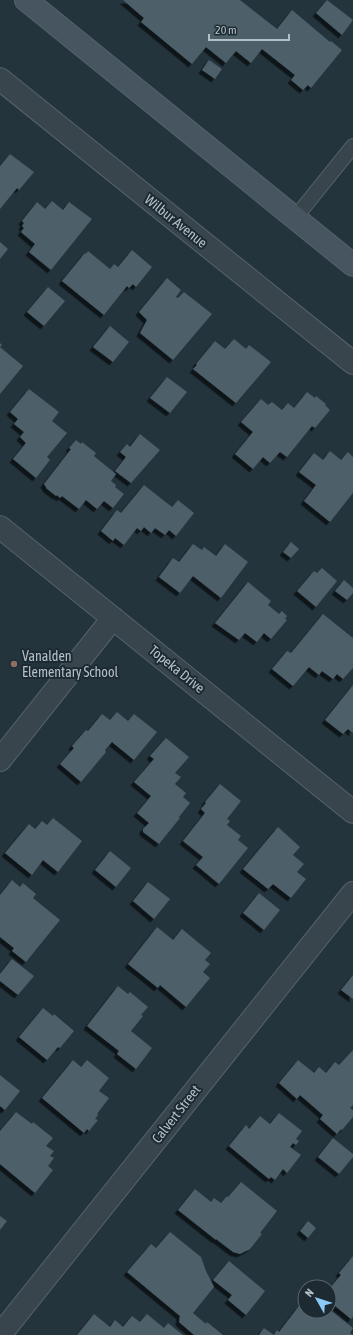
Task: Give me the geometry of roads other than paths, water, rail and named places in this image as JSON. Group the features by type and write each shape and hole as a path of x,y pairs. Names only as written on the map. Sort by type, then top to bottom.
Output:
{"main road":[{"path":"26,0 353,265"}],"street":[{"name":"Wilbur Avenue","path":"0,79 353,363"},
{"name":"Topeka Drive","path":"0,527 353,812"},
{"path":"0,760 113,618"},
{"name":"Calvert Street","path":"0,1335 353,893"}],"lane":[{"path":"295,218 353,146"}],"place":[{"name":"Vanalden Elementary School","path":"14,664"}]}
